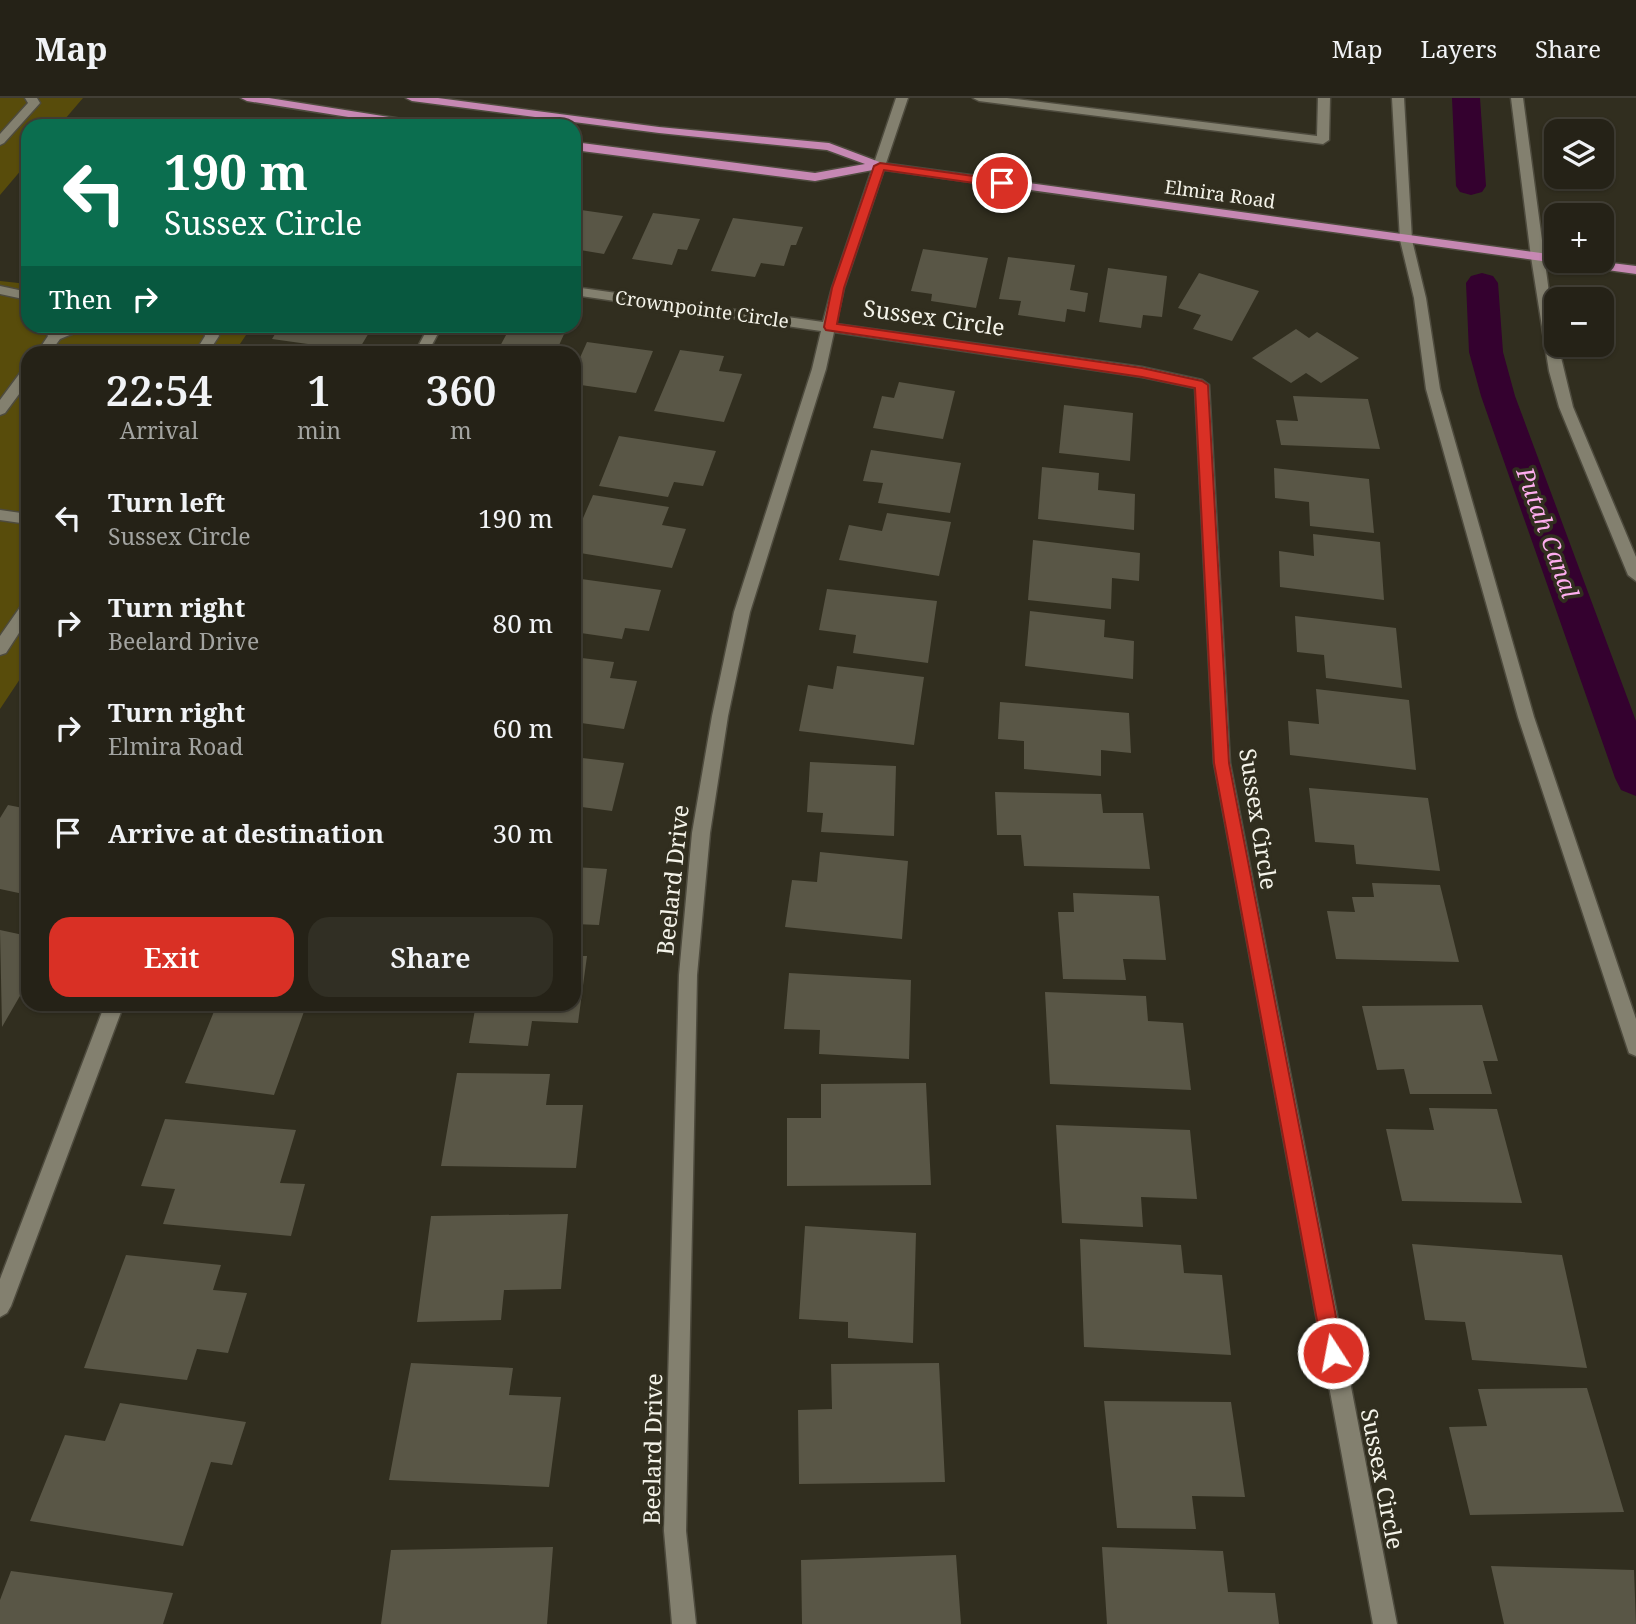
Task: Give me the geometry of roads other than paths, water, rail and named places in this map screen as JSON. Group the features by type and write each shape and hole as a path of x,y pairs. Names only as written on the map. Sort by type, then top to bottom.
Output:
{"main road":[{"path":"247,98 382,119"},
{"name":"Elmira Road","path":"412,98 574,119"},
{"name":"Elmira Road","path":"581,120 829,147 880,166 1544,258"},
{"name":"Elmira Road","path":"581,147 815,177 880,166"},
{"path":"1614,267 1636,270"}],"street":[{"path":"0,141 34,103 31,98"},
{"name":"Beelard Drive","path":"684,1624 675,1531 688,975 701,833 720,716 742,612 830,327 838,288 902,98"},
{"path":"979,98 1323,140 1324,98"},
{"path":"1398,98 1406,240 1420,298 1433,389 1526,717 1636,1046"},
{"path":"1517,98 1548,337 1566,407 1636,575"},
{"path":"0,290 21,294"},
{"name":"Crownpointe Circle","path":"581,292 830,327"},
{"name":"Sussex Circle","path":"830,327 1142,372 1202,385 1222,763 1385,1624"},
{"path":"0,410 21,382"},
{"path":"0,515 21,518"},
{"path":"0,649 21,618"},
{"path":"0,1306 113,1011"}],"waterway":[{"name":"Putah Canal","path":"1466,98 1471,186"},
{"name":"Putah Canal","path":"1482,283 1486,352 1498,396 1636,778"}]}
